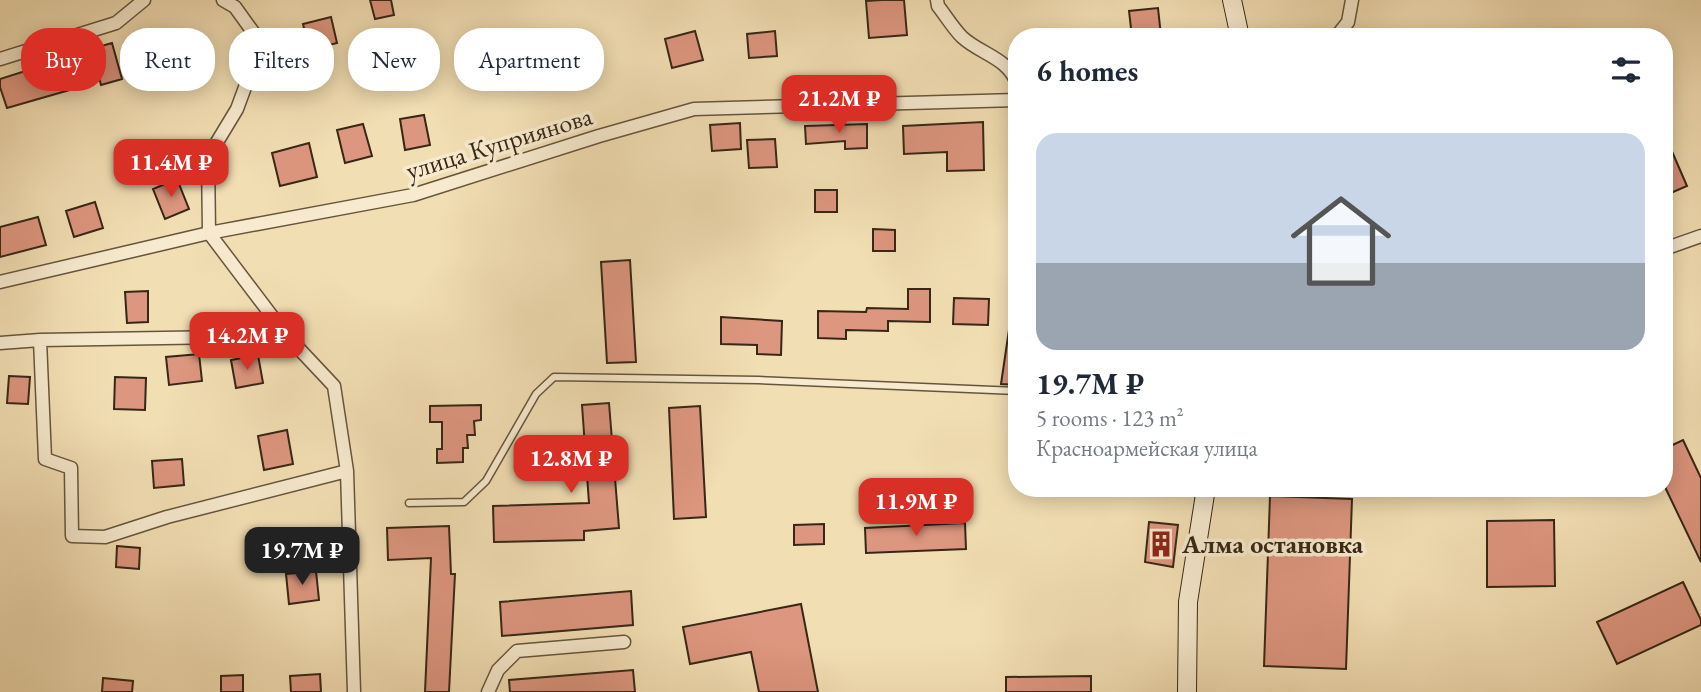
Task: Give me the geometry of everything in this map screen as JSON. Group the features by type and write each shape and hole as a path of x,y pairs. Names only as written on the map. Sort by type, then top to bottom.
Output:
{"main road":[{"path":"1232,0 1238,28"},
{"path":"1187,692 1188,603 1205,497"}],"street":[{"path":"0,59 116,23 144,0"},
{"path":"223,0 235,7 253,32 251,71 237,109 208,157 209,233 287,336 334,386 347,471 354,692"},
{"path":"937,0 938,6 963,38 995,57 1008,69"},
{"path":"1343,28 1348,22 1352,0"},
{"name":"улица Куприянова","path":"0,282 209,233 413,195 598,136 694,109 1008,100"},
{"path":"1673,246 1701,236"},
{"path":"0,343 287,336"},
{"path":"40,340 45,459 71,468 72,536 105,537 167,517 347,471"},
{"path":"488,692 498,670 517,651 624,642"}],"lane":[{"path":"409,503 464,502 486,481 536,394 554,377 758,380 1008,391"}],"building":[{"path":"370,0 391,0 394,15 375,19"},
{"path":"904,0 907,35 869,38 866,1"},
{"path":"1158,8 1160,28 1131,28 1129,11"},
{"path":"331,17 334,28 304,28 303,24"},
{"path":"695,31 703,60 672,68 665,39"},
{"path":"775,31 777,56 749,58 747,34"},
{"path":"112,43 120,80 106,84 106,45"},
{"path":"21,72 21,91 66,91 7,108 0,79"},
{"path":"424,115 430,145 405,150 400,119"},
{"path":"983,122 984,170 947,171 947,152 904,154 903,126"},
{"path":"740,123 741,149 712,151 710,125"},
{"path":"363,124 372,156 345,163 337,130"},
{"path":"867,124 867,148 845,149 845,141 806,144 805,126"},
{"path":"775,139 777,167 749,168 747,140"},
{"path":"309,143 317,177 280,186 272,153"},
{"path":"1673,154 1687,186 1673,192"},
{"path":"177,179 189,209 165,219 153,189"},
{"path":"815,190 837,190 837,212 815,212"},
{"path":"95,202 103,228 74,237 66,211"},
{"path":"38,217 46,245 0,257 0,227"},
{"path":"873,229 895,230 895,251 873,251"},
{"path":"630,260 636,362 607,363 601,262"},
{"path":"908,289 930,289 930,322 888,321 888,331 846,330 846,339 818,338 818,311 908,309"},
{"path":"148,291 148,322 127,323 125,292"},
{"path":"954,298 989,299 988,325 953,324"},
{"path":"721,317 782,321 781,355 757,354 757,345 721,344"},
{"path":"1008,337 1008,384 1001,384"},
{"path":"199,354 202,381 169,385 166,357"},
{"path":"258,355 263,383 236,388 231,360"},
{"path":"9,376 30,377 28,404 7,403"},
{"path":"115,377 146,378 145,410 114,409"},
{"path":"609,403 619,528 584,531 584,540 494,542 493,506 589,503 582,405"},
{"path":"481,405 481,420 474,421 475,435 467,435 468,448 463,448 463,462 437,463 437,449 442,449 442,422 430,422 430,406"},
{"path":"700,406 706,517 674,519 669,408"},
{"path":"287,430 293,464 264,470 258,436"},
{"path":"1683,440 1701,478 1701,562 1670,497 1673,497 1673,445"},
{"path":"182,459 184,485 154,488 152,461"},
{"path":"1270,497 1352,499 1346,669 1264,666"},
{"path":"1554,520 1555,586 1487,587 1487,521"},
{"name":"Алма остановка","path":"1149,522 1178,525 1173,567 1145,562"},
{"path":"965,523 966,549 866,553 865,528"},
{"path":"824,524 824,544 794,545 794,525"},
{"path":"449,526 451,574 455,574 449,692 425,692 431,558 388,560 387,528"},
{"path":"117,546 140,548 139,569 116,567"},
{"path":"316,571 319,600 289,604 286,574"},
{"path":"1683,582 1701,625 1617,664 1597,622"},
{"path":"631,591 633,625 502,636 500,602"},
{"path":"801,604 818,692 759,692 751,652 690,664 683,627"},
{"path":"633,670 635,692 510,692 509,680"},
{"path":"320,674 321,692 291,692 290,676"},
{"path":"243,675 243,692 221,692 221,676"},
{"path":"1091,676 1091,692 1006,692 1006,677"},
{"path":"103,678 133,681 132,692 102,692"}],"place":[{"name":"Алма остановка","path":"1161,544"}]}
